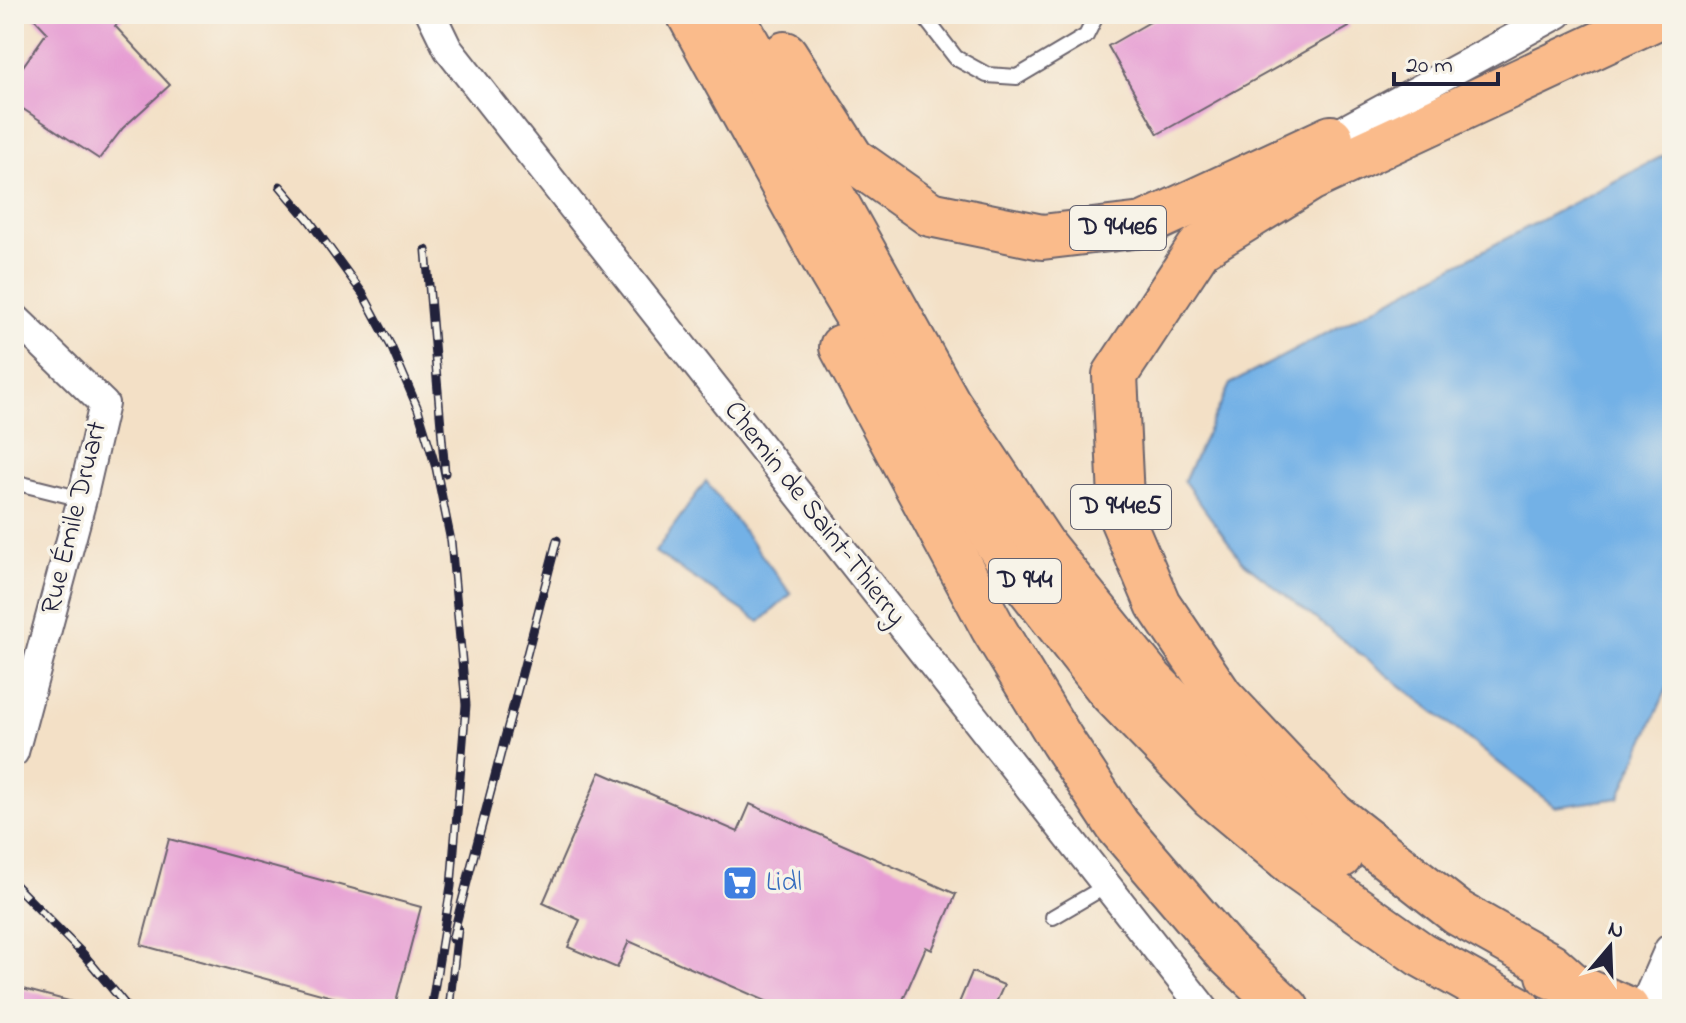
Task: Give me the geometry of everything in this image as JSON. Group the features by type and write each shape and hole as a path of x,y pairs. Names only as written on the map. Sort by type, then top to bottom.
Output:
{"highway":[{"path":"680,14 708,82 813,291 993,628 1046,716 1118,826 1227,953 1287,1009"},
{"name":"D 944","path":"689,14 824,258 931,440 1012,566 1111,692 1212,796 1300,869 1420,954 1519,1009"},
{"name":"D 944","path":"731,14 948,403 1044,547 1152,681 1273,803 1349,863 1432,920 1627,1009"},
{"name":"D 944e6","path":"762,14 797,75 852,159 930,214 1042,237 1143,225 1600,14"},
{"name":"D 944e5","path":"1576,988 1550,965 1458,913 1333,815 1221,697 1158,604 1122,519 1115,375 1199,248 1310,179 1664,14"}],"street":[{"name":"Chemin de Saint-Thierry","path":"431,14 448,49 1204,1009"},
{"path":"1322,142 1558,14"},
{"name":"Rue Émile Druart","path":"14,317 104,404 82,499 14,752"},
{"path":"1647,1009 1672,952"}],"lane":[{"path":"922,14 956,58 987,75 1017,77 1086,36 1097,14"},
{"path":"14,482 82,499"},
{"path":"1053,917 1106,886"}],"water":[{"path":"1672,151 1672,677 1619,798 1555,807 1242,561 1184,481 1230,384"},
{"path":"706,481 791,594 760,622 655,552"}],"building":[{"path":"30,14 127,14 115,26 170,85 123,128 99,159 14,103 14,79 47,32"},
{"path":"1164,14 1342,14 1349,27 1158,134 1108,46"},
{"name":"Lidl","path":"600,772 738,832 750,804 956,894 932,950 926,947 899,1009 784,1009 629,941 617,968 568,947 580,920 543,903"},
{"path":"169,839 421,907 394,1009 376,1009 141,945"},
{"path":"972,972 1004,985 993,1009 973,1009 959,1003"},
{"path":"23,989 84,1005 83,1009 18,1009"}],"railway":[{"path":"280,186 363,294 391,346 418,409 436,468 451,541 466,705 451,886 431,1009"},
{"path":"426,250 445,473"},
{"path":"452,939 557,540"},
{"path":"14,884 84,955 129,1009"},
{"path":"449,1009 458,929"}],"place":[{"name":"Lidl","path":"740,883"}]}
